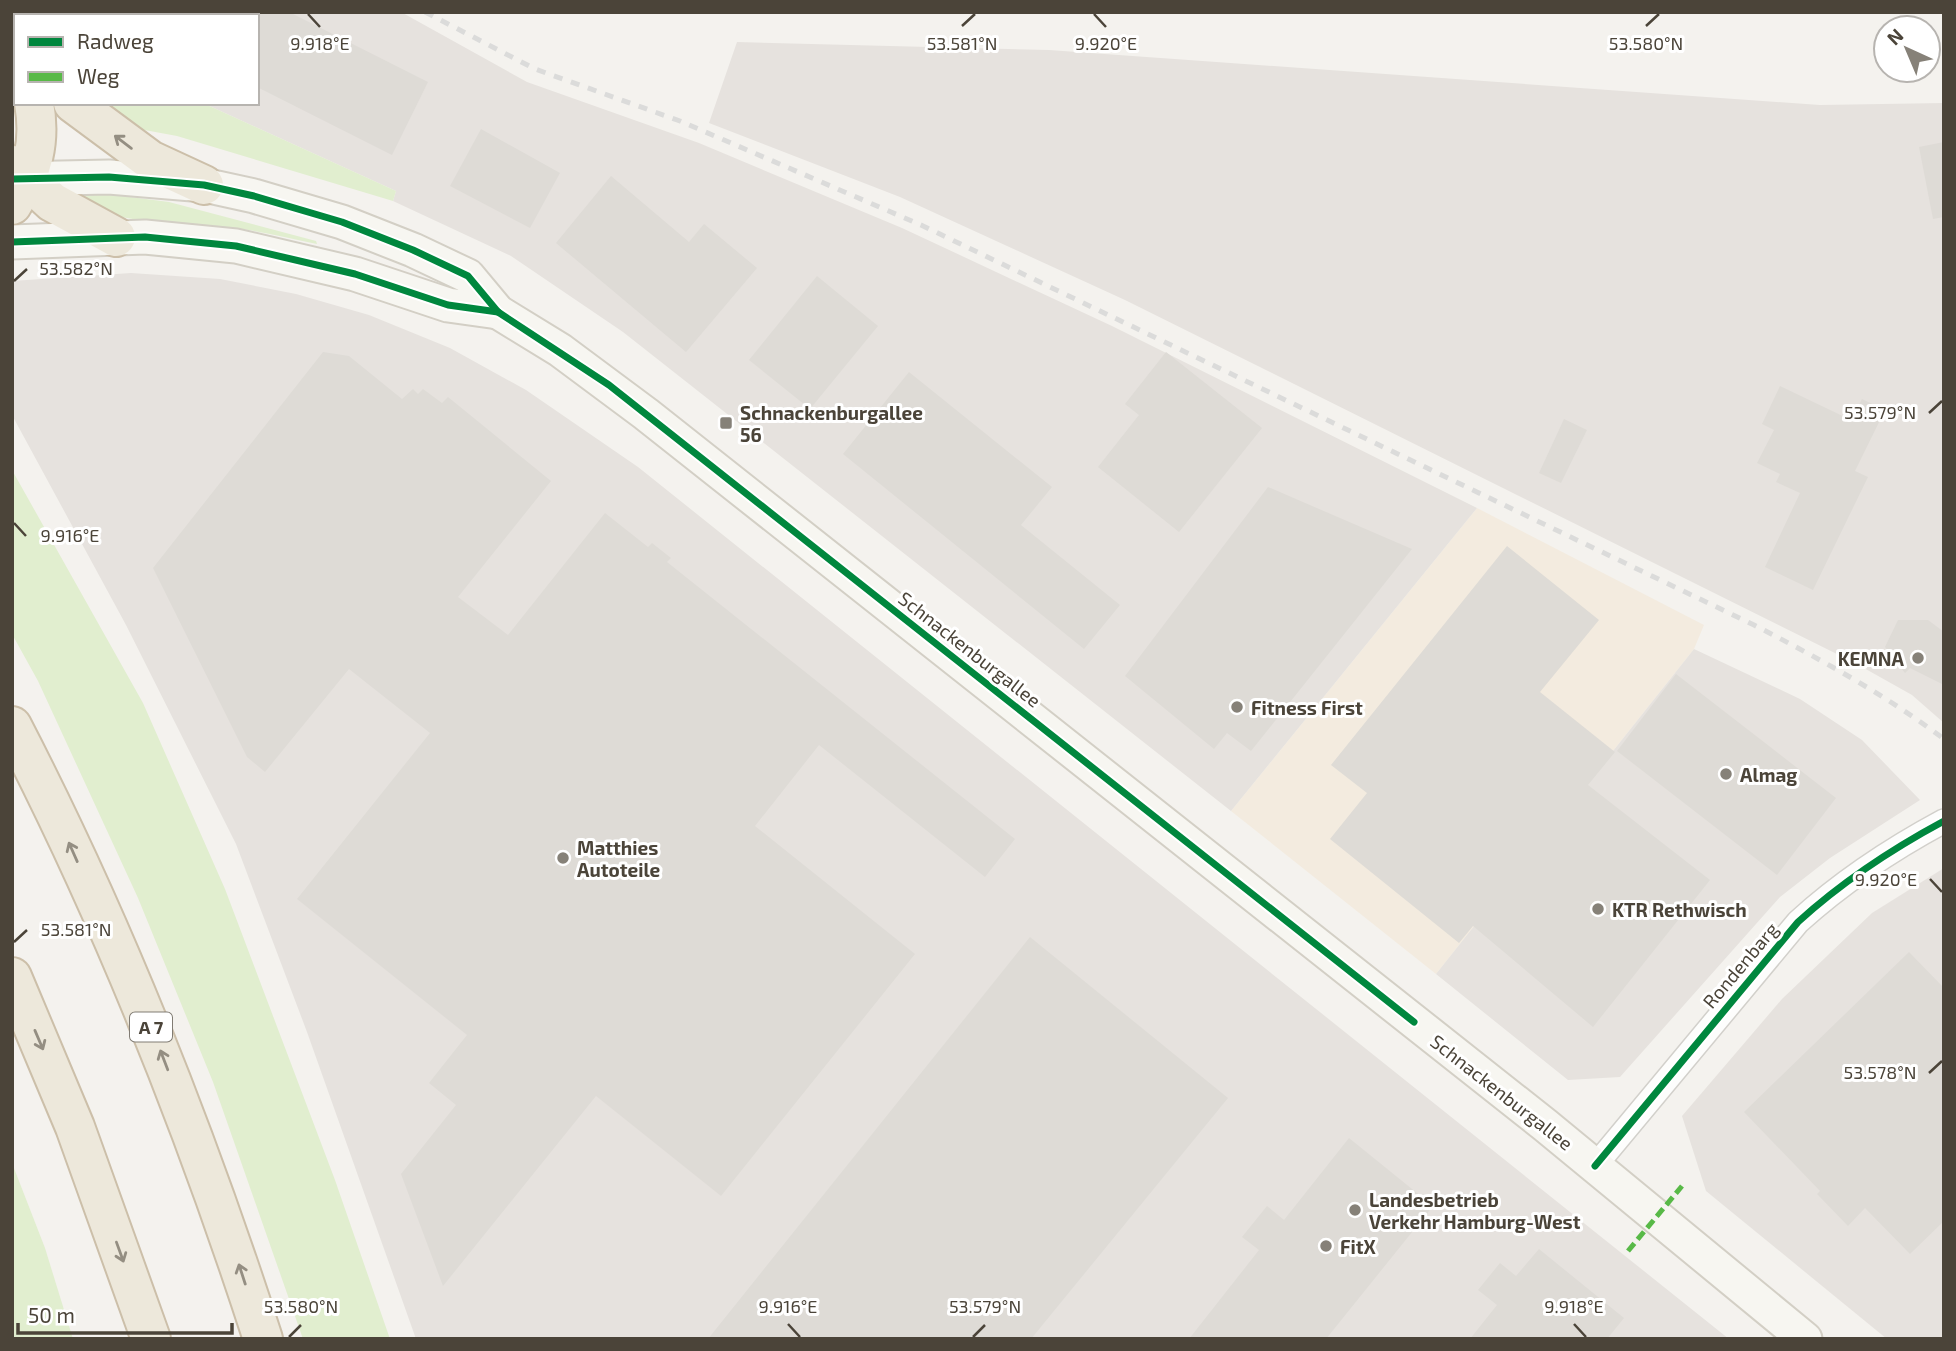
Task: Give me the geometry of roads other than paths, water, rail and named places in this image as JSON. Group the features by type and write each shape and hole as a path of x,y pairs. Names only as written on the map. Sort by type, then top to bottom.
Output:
{"highway":[{"path":"34,105 37,148 16,182 116,237"},
{"path":"76,105 150,160 204,186"},
{"name":"A 7","path":"12,726 46,791 145,1011 223,1214 263,1339"},
{"path":"12,977 75,1128 151,1339"}],"main road":[{"name":"Schnackenburgallee","path":"16,182 109,177 204,186 254,196 342,222 413,250 468,276 498,312 560,350 627,399 1595,1166 1805,1339"},
{"name":"Schnackenburgallee","path":"12,242 145,237 236,246 355,274 448,305 498,312"}],"street":[{"name":"Rondenbarg","path":"1595,1166 1798,922 1836,888 1880,856 1944,821"}],"railway":[{"path":"425,12 535,69 680,121 921,225 1754,625 1851,678 1944,739"}],"place":[{"name":"Schnackenburgallee 56","path":"726,423"},
{"name":"KEMNA","path":"1918,658"},
{"name":"Fitness First","path":"1237,707"},
{"name":"Almag","path":"1726,774"},
{"name":"Matthies Autoteile","path":"563,858"},
{"name":"KTR Rethwisch","path":"1598,909"},
{"name":"Landesbetrieb Verkehr Hamburg-West","path":"1355,1210"},
{"name":"FitX","path":"1326,1246"}]}
